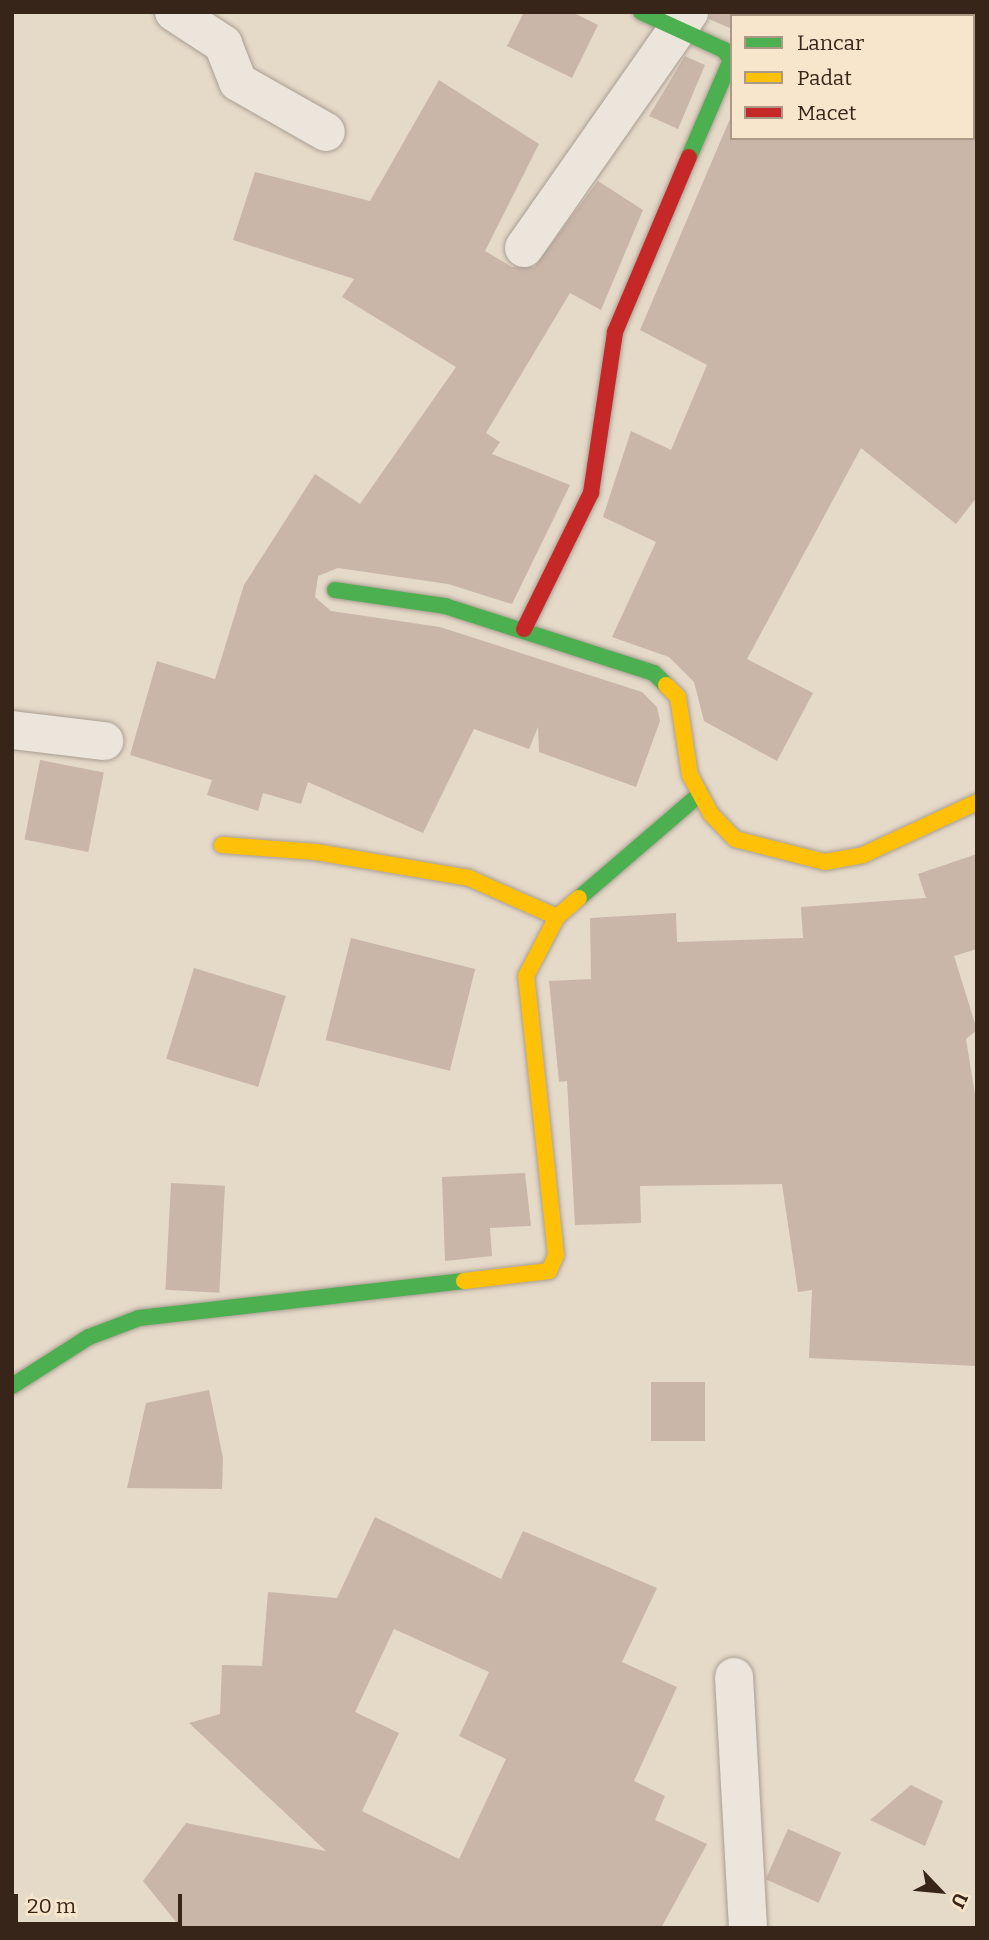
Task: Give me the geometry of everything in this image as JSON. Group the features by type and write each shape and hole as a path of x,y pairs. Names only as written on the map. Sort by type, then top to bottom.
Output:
{"street":[{"path":"174,12 223,44 238,82 326,132"},
{"path":"524,629 591,493 615,332 625,302 729,67 729,53 682,20 641,12"},
{"path":"524,248 682,20"},
{"path":"335,590 445,606 640,667 669,683 678,697 690,775 700,794 735,839 825,862 901,841 977,802"},
{"path":"12,730 104,741"},
{"path":"12,1386 89,1336 139,1318 549,1271 556,1255 526,976 557,918 700,794"},
{"path":"222,845 316,852 470,878 557,918"},
{"path":"734,1677 748,1928"}],"building":[{"path":"524,12 572,12 598,25 572,78 507,46"},
{"path":"711,12 732,12 730,28 709,19"},
{"path":"685,56 705,65 678,129 649,116"},
{"path":"439,80 539,144 485,251 512,267 534,267 598,181 643,210 601,310 570,293 486,433 500,442 492,454 570,485 512,604 448,584 338,568 318,576 315,597 331,611 440,627 642,692 657,707 660,721 636,787 539,752 538,727 529,749 474,729 423,833 308,782 301,804 263,793 258,811 207,795 212,780 130,755 157,661 215,679 244,585 315,474 360,504 456,367 342,297 354,279 233,240 255,172 370,201"},
{"path":"730,119 730,140 977,138 977,497 956,524 861,448 747,659 813,693 777,761 704,721 694,682 669,657 612,637 656,542 603,517 631,431 671,450 707,365 640,330"},
{"path":"40,760 104,772 88,852 25,840"},
{"path":"977,854 977,949 954,956 977,1030 966,1039 977,1107 977,1366 809,1358 812,1290 798,1292 782,1184 640,1186 641,1223 575,1225 567,1081 559,1082 549,981 591,979 590,918 676,913 677,942 803,938 801,907 926,898 918,874"},
{"path":"351,938 475,969 450,1071 326,1040"},
{"path":"194,968 286,996 258,1087 166,1059"},
{"path":"525,1173 531,1226 490,1228 492,1256 445,1261 442,1177"},
{"path":"171,1183 225,1186 219,1293 165,1290"},
{"path":"651,1382 705,1382 705,1441 651,1441"},
{"path":"209,1390 223,1458 222,1489 127,1488 146,1403"},
{"path":"375,1517 501,1579 523,1531 657,1588 622,1662 677,1687 634,1781 665,1796 655,1820 707,1844 661,1928 181,1928 143,1881 186,1823 326,1851 189,1723 220,1714 222,1665 262,1666 268,1592 337,1598","holes":["394,1629 489,1672 459,1736 506,1759 459,1859 362,1811 399,1733 355,1712"]},
{"path":"911,1785 943,1801 925,1846 870,1820"},
{"path":"788,1829 841,1853 819,1903 766,1879"}],"traffic: fast":[{"path":"641,12 724,50 730,59"},
{"path":"689,157 730,62"},
{"path":"335,590 445,606 654,673 666,685"},
{"path":"579,898 700,794"},
{"path":"12,1386 89,1337 139,1318 464,1281"}],"traffic: slow":[{"path":"666,685 678,697 690,775 711,814 735,839 825,862 863,855 977,802"},
{"path":"222,845 316,852 469,878 557,917"},
{"path":"464,1281 549,1271 556,1255 526,976 557,917 579,898"}],"traffic: jam":[{"path":"524,629 591,493 615,332 689,157"}]}
